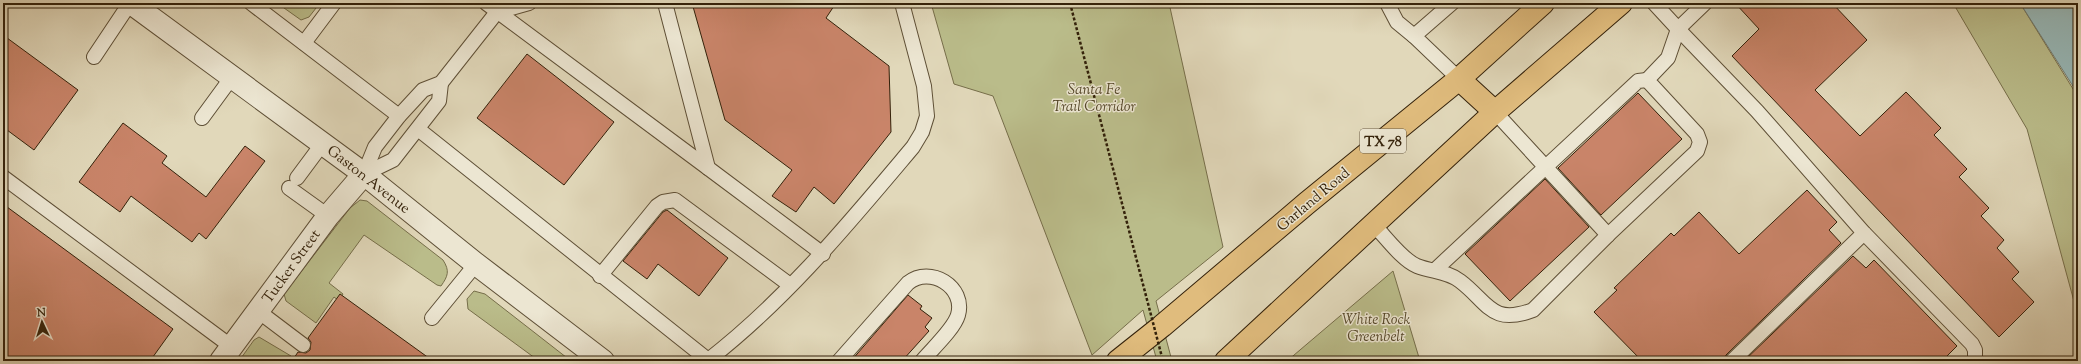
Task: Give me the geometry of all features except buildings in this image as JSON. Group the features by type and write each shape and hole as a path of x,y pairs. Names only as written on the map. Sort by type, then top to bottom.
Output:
{"main road":[{"name":"Garland Road","path":"1118,361 1459,79 1543,3"},
{"path":"1232,356 1495,112 1621,3"},
{"path":"1459,79 1495,112"}],"street":[{"name":"Gaston Avenue","path":"140,6 232,77 364,174 476,264 603,361"},
{"name":"Tucker Street","path":"226,354 328,216 364,174"}],"lane":[{"path":"251,3 399,116"},
{"path":"304,43 334,3"},
{"path":"486,3 822,254"},
{"path":"364,174 375,147 399,116 423,90 441,83 497,12 530,3"},
{"path":"665,3 708,168"},
{"path":"418,129 708,361 733,342 822,254 913,147 922,132 927,116 924,86 902,3"},
{"path":"1387,3 1397,22 1459,79"},
{"path":"1414,36 1452,3"},
{"path":"1654,3 1757,111 1864,233 1972,344 1975,350 1975,361"},
{"path":"1435,270 1638,82 1647,80 1668,58 1678,29 1705,3"},
{"path":"94,57 140,6"},
{"path":"202,118 232,77"},
{"path":"1373,224 1407,260 1418,266 1448,274 1461,281 1491,311 1507,315 1520,315 1533,310 1608,235 1697,150 1700,142 1697,134 1647,80"},
{"path":"364,174 393,160 439,101 441,83"},
{"path":"1495,112 1608,235"},
{"path":"322,143 293,183 328,216"},
{"path":"3,177 226,354"},
{"path":"600,276 658,206 662,202 675,200 790,285"},
{"path":"1732,361 1864,233"},
{"path":"432,318 476,264"},
{"path":"839,361 908,283 918,277 929,275 939,279 952,289 957,299 959,310 955,321 922,361"},
{"path":"258,311 303,345"}],"path":[{"path":"1070,3 1163,361"}],"green space":[{"path":"277,3 320,3 309,17 301,20"},
{"name":"Santa Fe Trail Corridor","path":"931,3 1169,3 1223,247 1156,301 1172,361 1157,361 1143,310 1092,355 993,96 954,84"},
{"path":"1953,3 2020,3 2078,97 2078,316 2027,129"},
{"path":"360,200 367,201 443,260 447,267 447,276 441,286 437,285 364,235 329,283 343,294 339,301 334,297 316,323 286,301 284,294 350,208"},
{"name":"White Rock Greenbelt","path":"1393,271 1420,361 1287,361"},
{"path":"474,291 485,294 571,361 539,361 468,309 467,299"},
{"path":"259,337 291,356 287,361 239,361 254,340"}],"water":[{"path":"2020,3 2078,3 2078,94"}]}
